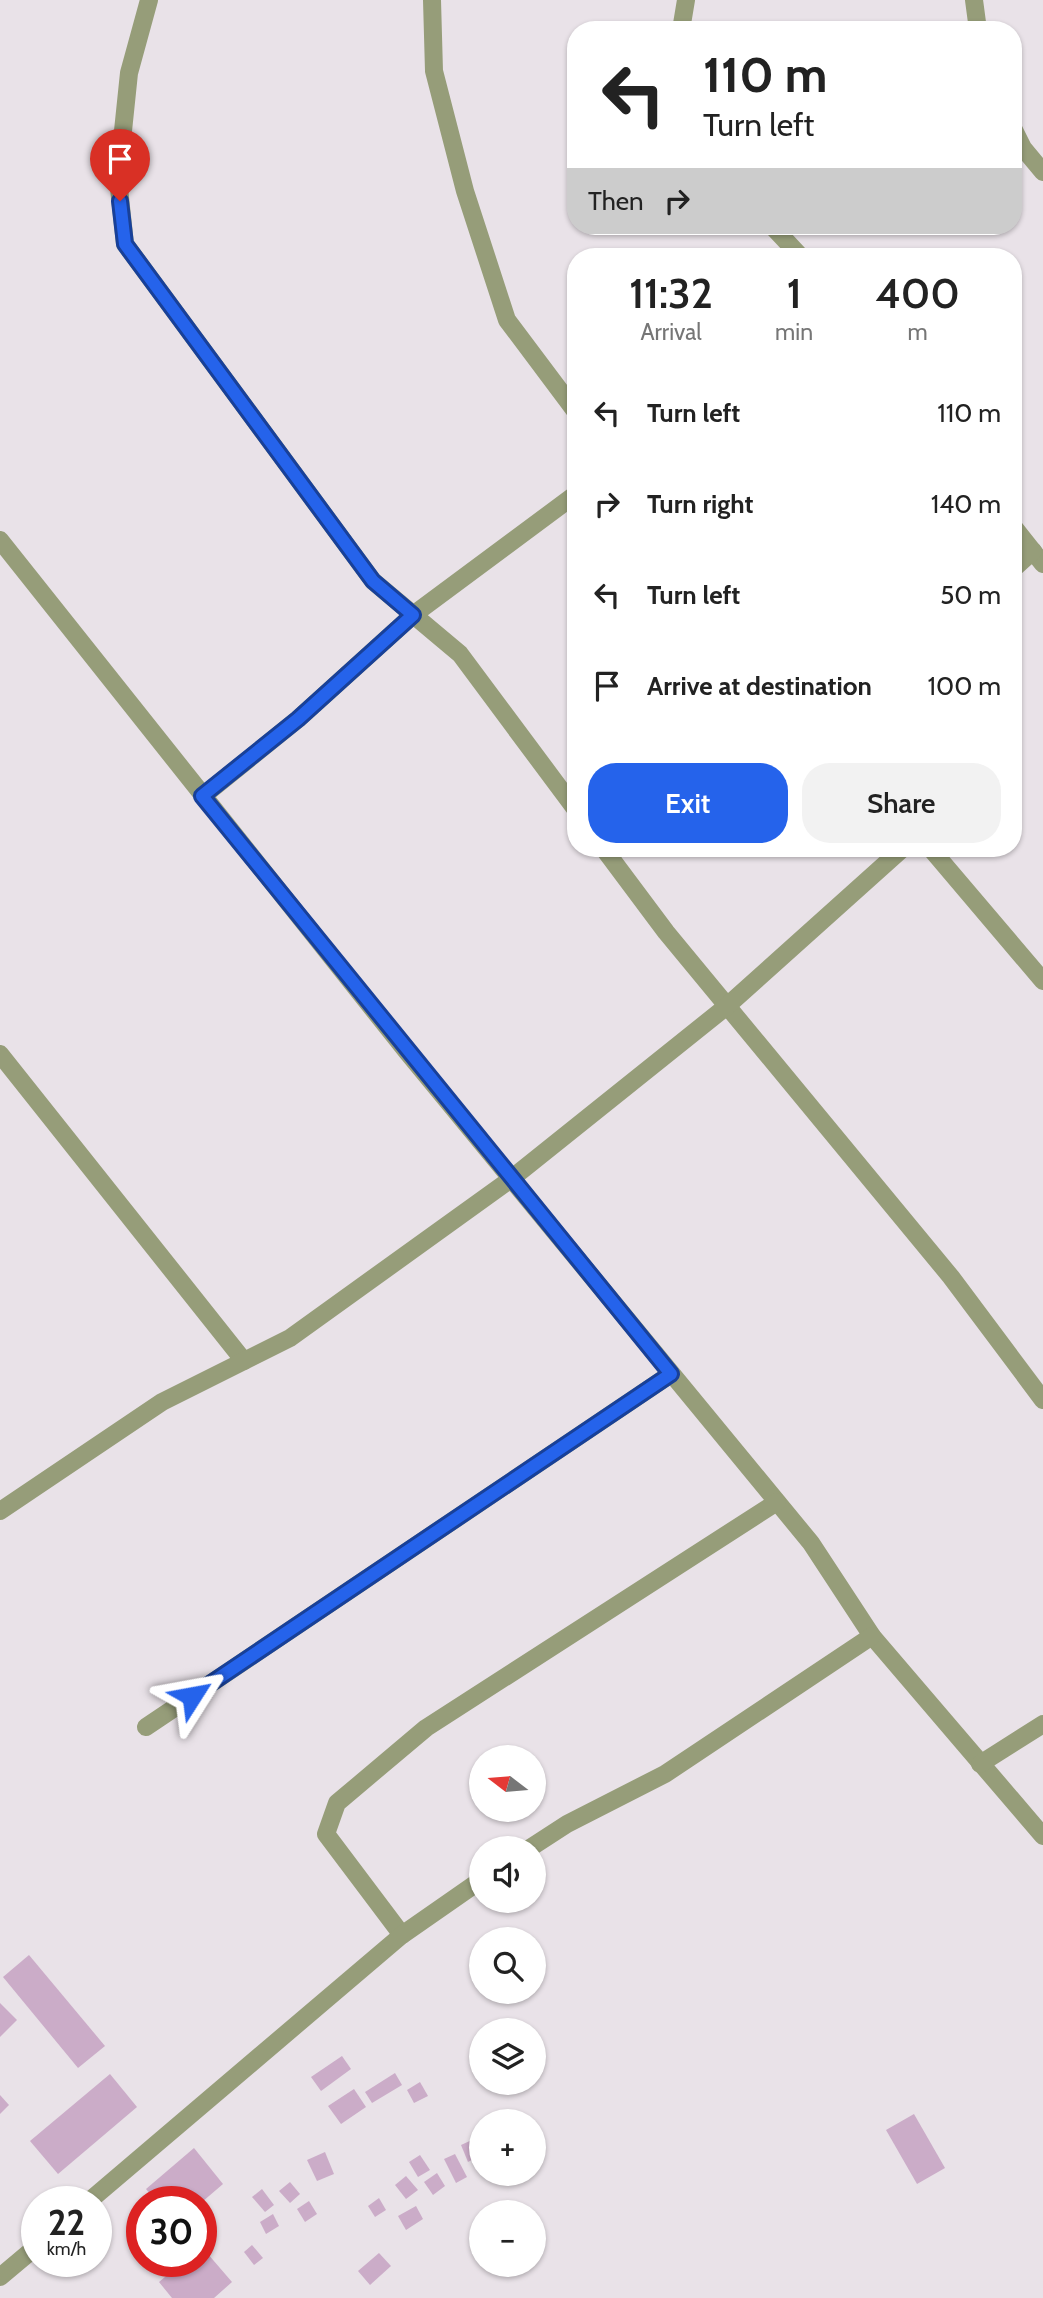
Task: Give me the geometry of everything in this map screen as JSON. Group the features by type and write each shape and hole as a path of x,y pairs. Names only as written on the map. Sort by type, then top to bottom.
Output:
{"street":[{"path":"149,0 129,73 118,178 125,244 373,581 460,654 567,798"},
{"path":"432,0 434,71 464,191 507,320 567,400"},
{"path":"682,21 686,0"},
{"path":"974,0 977,21"},
{"path":"1022,146 1043,172"},
{"path":"780,235 793,248"},
{"path":"202,796 298,719 413,615 567,501"},
{"path":"1022,538 1038,558"},
{"path":"0,540 202,796 511,1179 811,1544 872,1636 1043,1836"},
{"path":"610,857 666,932 951,1277 1043,1400"},
{"path":"0,1511 162,1402 290,1338 511,1179 727,1006 893,857"},
{"path":"938,857 1043,981"},
{"path":"0,1054 244,1361"},
{"path":"146,1727 671,1374"},
{"path":"401,1935 326,1835 337,1803 426,1728 777,1502"},
{"path":"546,1838 567,1824 665,1774 872,1636"},
{"path":"980,1764 1043,1724"},
{"path":"107,2186 401,1935 469,1888"},
{"path":"0,2277 21,2259"}],"building":[{"path":"29,1955 105,2046 78,2068 3,1977"},
{"path":"0,2003 17,2020 0,2037"},
{"path":"342,2056 351,2069 321,2091 311,2077"},
{"path":"395,2073 402,2085 372,2103 365,2092"},
{"path":"110,2074 137,2107 58,2174 30,2141"},
{"path":"420,2082 428,2096 414,2103 407,2090"},
{"path":"354,2089 366,2107 341,2124 328,2106"},
{"path":"0,2095 9,2105 0,2114"},
{"path":"914,2114 945,2168 917,2184 886,2130"},
{"path":"469,2141 468,2162 461,2145"},
{"path":"194,2148 223,2184 217,2189 217,2186 150,2186"},
{"path":"325,2152 334,2174 317,2181 307,2160"},
{"path":"455,2154 467,2177 456,2183 444,2159"},
{"path":"420,2155 430,2170 418,2177 409,2162"},
{"path":"437,2173 445,2186 433,2195 424,2182"},
{"path":"406,2176 418,2190 406,2199 395,2185"},
{"path":"290,2182 300,2194 290,2203 279,2191"},
{"path":"262,2189 274,2205 265,2212 252,2197"},
{"path":"379,2198 386,2210 375,2217 368,2206"},
{"path":"309,2201 317,2214 305,2222 297,2209"},
{"path":"416,2206 423,2219 406,2230 398,2216"},
{"path":"273,2214 279,2226 266,2234 260,2222"},
{"path":"252,2245 263,2258 254,2265 244,2252"},
{"path":"379,2253 391,2266 370,2285 358,2271"},
{"path":"217,2265 232,2282 214,2298 172,2298 159,2282 165,2277 217,2277"}],"route":[{"path":"120,201 125,244 373,581 413,615 298,719 202,796 407,1052 671,1374 192,1696"}]}
